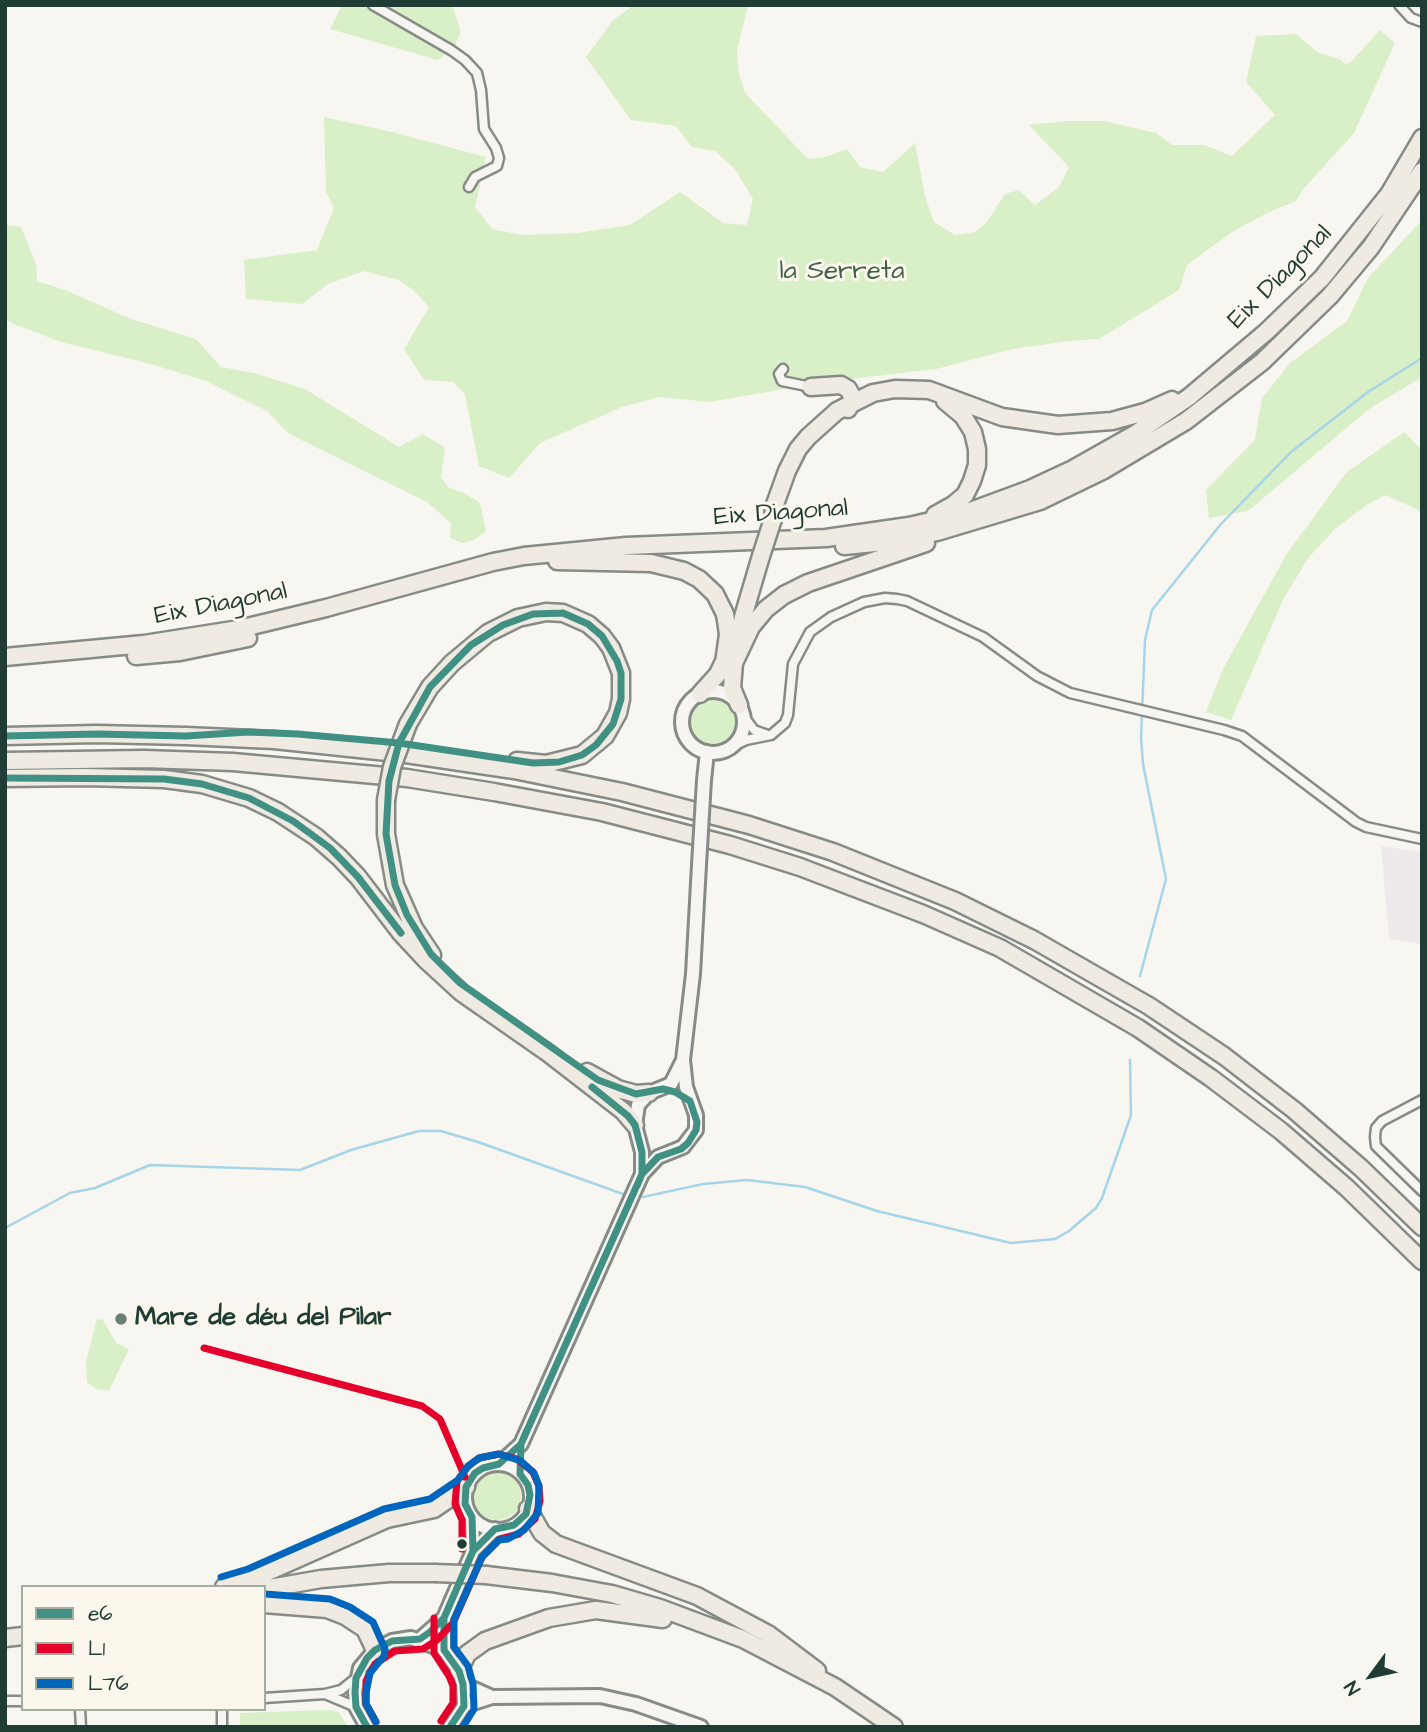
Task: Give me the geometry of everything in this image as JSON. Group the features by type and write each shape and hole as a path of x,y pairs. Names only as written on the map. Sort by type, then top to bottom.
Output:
{"highway":[{"name":"Eix Diagonal","path":"5,657 144,644 239,629 524,556 626,546 826,538 875,532 965,513 1040,484 1135,434 1189,397 1238,357 1296,304 1343,254 1389,194 1422,138"},
{"name":"Eix Diagonal","path":"5,667 180,652 311,622 459,578 555,561 636,551 800,549 875,543 937,532 1040,501 1132,453 1212,402 1262,362 1301,327 1371,247 1422,170"},
{"path":"811,387 841,385 929,390 1021,422 1093,424 1129,417 1160,406 1238,357"},
{"path":"841,385 851,391 852,402"},
{"path":"803,450 809,430 830,407 826,393 811,387"},
{"path":"729,663 783,481 803,450 826,425 847,410 852,402 873,393 895,389"},
{"path":"803,450 853,412 893,396 911,394 934,397 948,403 963,416 973,432 978,457 965,495 939,514 875,532"},
{"path":"700,694 729,663 758,617 775,601 796,588 1007,516 1040,501"},
{"path":"555,561 651,564 684,571 699,579 715,594 725,614 732,688 741,710"},
{"path":"186,736 248,732 298,734 414,745 533,763 559,762 582,755 596,745 613,724 621,699 621,673 611,648 588,624 563,613 533,614 503,625 471,645 430,687 408,724 392,766 386,800 386,834 395,885 407,915 431,954 460,983 598,1080 626,1092 656,1091"},
{"path":"5,736 186,736 361,748 563,779 661,801 833,852 955,901 1044,945 1112,983 1187,1031 1260,1083 1328,1138 1422,1227"},
{"path":"5,761 134,758 233,762 407,778 602,812 730,845 800,867 923,914 1000,948 1138,1028 1212,1078 1281,1131 1347,1188 1422,1261"},
{"path":"5,778 85,777 190,783 249,798 278,812 316,836 339,857 417,951 462,993 548,1053 623,1111 637,1131"},
{"path":"231,1585 252,1579 387,1519 434,1509 466,1487"},
{"path":"528,1509 542,1533 555,1544 697,1596 768,1634 803,1658 835,1687"},
{"path":"266,1589 334,1578 388,1573 435,1573 486,1575 612,1594 660,1608 743,1639 835,1687 894,1727"},
{"path":"266,1604 327,1609 345,1616 365,1629 375,1650"},
{"path":"461,1678 467,1654 485,1641 535,1622 596,1610 653,1616 713,1633 802,1676 835,1687"}],"street":[{"path":"373,5 451,50 477,73 484,129 499,158 496,166 475,177 469,187"},
{"path":"1399,5 1411,18 1422,22"},
{"path":"783,369 779,374 782,381 811,387"},
{"path":"771,735 754,730 726,694 716,691 700,694 685,710 683,726 689,741 707,752 719,752 746,740 771,735 786,721 793,664 810,632 841,612 864,602 886,598 907,601 983,637 1052,685 1070,693 1242,736 1356,822 1422,839"},
{"path":"735,745 743,731 741,710"},
{"path":"520,1474 521,1444 642,1174 651,1162 681,1149 696,1130 696,1115 686,1087 683,1060 689,1023 707,752"},
{"path":"642,1174 642,1152 637,1131 638,1105 673,1081 683,1060"},
{"path":"656,1091 676,1092 690,1101"},
{"path":"1422,1100 1382,1121 1376,1128 1375,1136 1376,1146 1422,1191"},
{"path":"637,1131 654,1150 669,1153"},
{"path":"473,1551 472,1517 466,1504 466,1487 475,1473 499,1464 521,1444"},
{"path":"464,1706 461,1678 444,1650 444,1618 473,1551 495,1530 514,1525 528,1509 529,1489 520,1474 499,1464"},
{"path":"472,1517 480,1524 495,1530"},
{"path":"420,1639 444,1618"},
{"path":"368,1727 356,1706 356,1678 360,1668 375,1650 392,1641 411,1638 420,1639 444,1650"},
{"path":"266,1698 325,1694 341,1689 356,1678"},
{"path":"461,1678 492,1697"},
{"path":"325,1694 356,1706"},
{"path":"450,1727 464,1706 492,1697 600,1696 636,1704 696,1726"}],"shaded area":[{"path":"1381,846 1422,852 1422,944 1389,939"}],"green space":[{"path":"342,5 452,5 461,32 455,46 438,60 330,29"},
{"name":"la Serreta","path":"634,5 748,5 737,51 739,74 745,93 808,159 826,157 847,149 860,167 883,172 915,143 925,196 934,222 955,235 975,232 987,222 1005,194 1019,190 1035,205 1059,187 1069,167 1029,125 1104,121 1156,133 1172,145 1204,145 1232,156 1275,115 1246,82 1256,36 1296,34 1317,52 1341,60 1345,64 1350,63 1380,30 1395,43 1354,133 1305,187 1296,201 1232,232 1187,265 1179,290 1099,339 1013,349 936,369 825,382 709,402 660,397 622,407 540,443 509,478 479,466 465,394 453,382 424,380 404,349 429,307 413,290 399,280 364,271 328,284 302,304 246,299 244,260 317,250 334,208 326,192 324,117 486,157 475,207 492,229 521,235 578,233 630,225 680,192 723,223 747,225 753,199 735,169 715,151 692,147 676,126 631,120 586,57 613,20"},
{"path":"1422,220 1422,377 1369,409 1248,511 1209,518 1206,490 1255,440 1262,398 1290,363 1347,321 1368,278"},
{"path":"5,225 21,227 36,264 37,281 65,290 131,319 196,339 221,367 254,373 305,389 399,447 423,434 445,448 441,477 448,487 480,503 486,531 474,540 462,543 450,538 451,523 427,502 289,434 267,411 206,381 151,364 61,342 11,323 5,319"},
{"path":"1404,432 1422,450 1422,514 1386,495 1368,504 1336,528 1308,558 1283,600 1231,720 1206,712 1223,669 1286,555 1346,473"},
{"path":"713,698 730,704 736,721 730,738 713,744 696,738 690,721 696,704"},
{"path":"97,1319 103,1320 116,1343 129,1349 109,1391 96,1389 87,1382 86,1362"},
{"path":"497,1472 514,1479 521,1496 514,1513 497,1520 480,1513 473,1496 480,1479"},
{"path":"328,1710 339,1712 348,1727 240,1727 240,1713"}],"waterway":[{"path":"1140,976 1166,879 1143,764 1141,738 1145,640 1152,610 1221,524 1291,452 1368,392 1422,358"},
{"path":"643,1197 703,1184 747,1180 805,1187 877,1211 1011,1243 1055,1239 1096,1208 1102,1198 1131,1115 1130,1060"},
{"path":"5,1228 70,1193 95,1188 150,1165 300,1170 351,1150 419,1131 441,1131 478,1142 623,1194"}],"transit line":[{"name":"e6","path":"563,613 588,624 602,636 621,673 621,699 613,724 596,745 582,755 559,762 533,763 399,743 430,687 471,645 503,625 533,614 563,613"},
{"name":"e6","path":"5,736 186,736 248,732 399,743"},
{"name":"e6","path":"399,743 389,781 386,834 395,885 407,915 431,954 460,983 598,1080 636,1094 663,1089 675,1092 690,1101 697,1122 696,1130 688,1143 681,1149 658,1157 642,1174 521,1444 499,1464 475,1473 466,1487 465,1504 472,1517 473,1551 444,1618 444,1650 459,1671 463,1684 464,1706 450,1727"},
{"name":"e6","path":"5,778 164,779 202,784 249,798 293,821 330,848 358,877 401,933"},
{"name":"e6","path":"592,1087 628,1116 635,1125 642,1152 642,1174 637,1186"},
{"name":"L1","path":"204,1348 422,1406 440,1419 465,1477"},
{"name":"e6","path":"367,1727 356,1707 355,1692 356,1678 367,1658 375,1650 392,1641 420,1639 430,1632 444,1618 473,1551 495,1529 514,1525 526,1514 530,1495 528,1485 520,1474 521,1444 527,1430"},
{"name":"L1","path":"376,1722 366,1704 366,1681 375,1664 395,1651 423,1649 437,1640 453,1623 482,1557 500,1539 519,1534 535,1519 540,1501 539,1486 533,1472 517,1459 499,1454 479,1458 468,1466 457,1481 455,1504 462,1520 462,1549"},
{"name":"L76","path":"221,1577 248,1569 384,1509 430,1499 458,1480 468,1466 479,1458 499,1454 521,1461 534,1473 539,1486 538,1513 524,1530 508,1539 499,1540 482,1557 454,1620 454,1647 468,1666 473,1684 474,1709 463,1727"},
{"name":"L76","path":"266,1594 330,1599 350,1607 373,1622 385,1649 384,1656 370,1673 366,1693 366,1704 376,1722"},
{"name":"L1","path":"434,1618 434,1653 453,1686 453,1703 441,1721"}],"place":[{"name":"Mare de déu del Pilar","path":"121,1319"}]}
